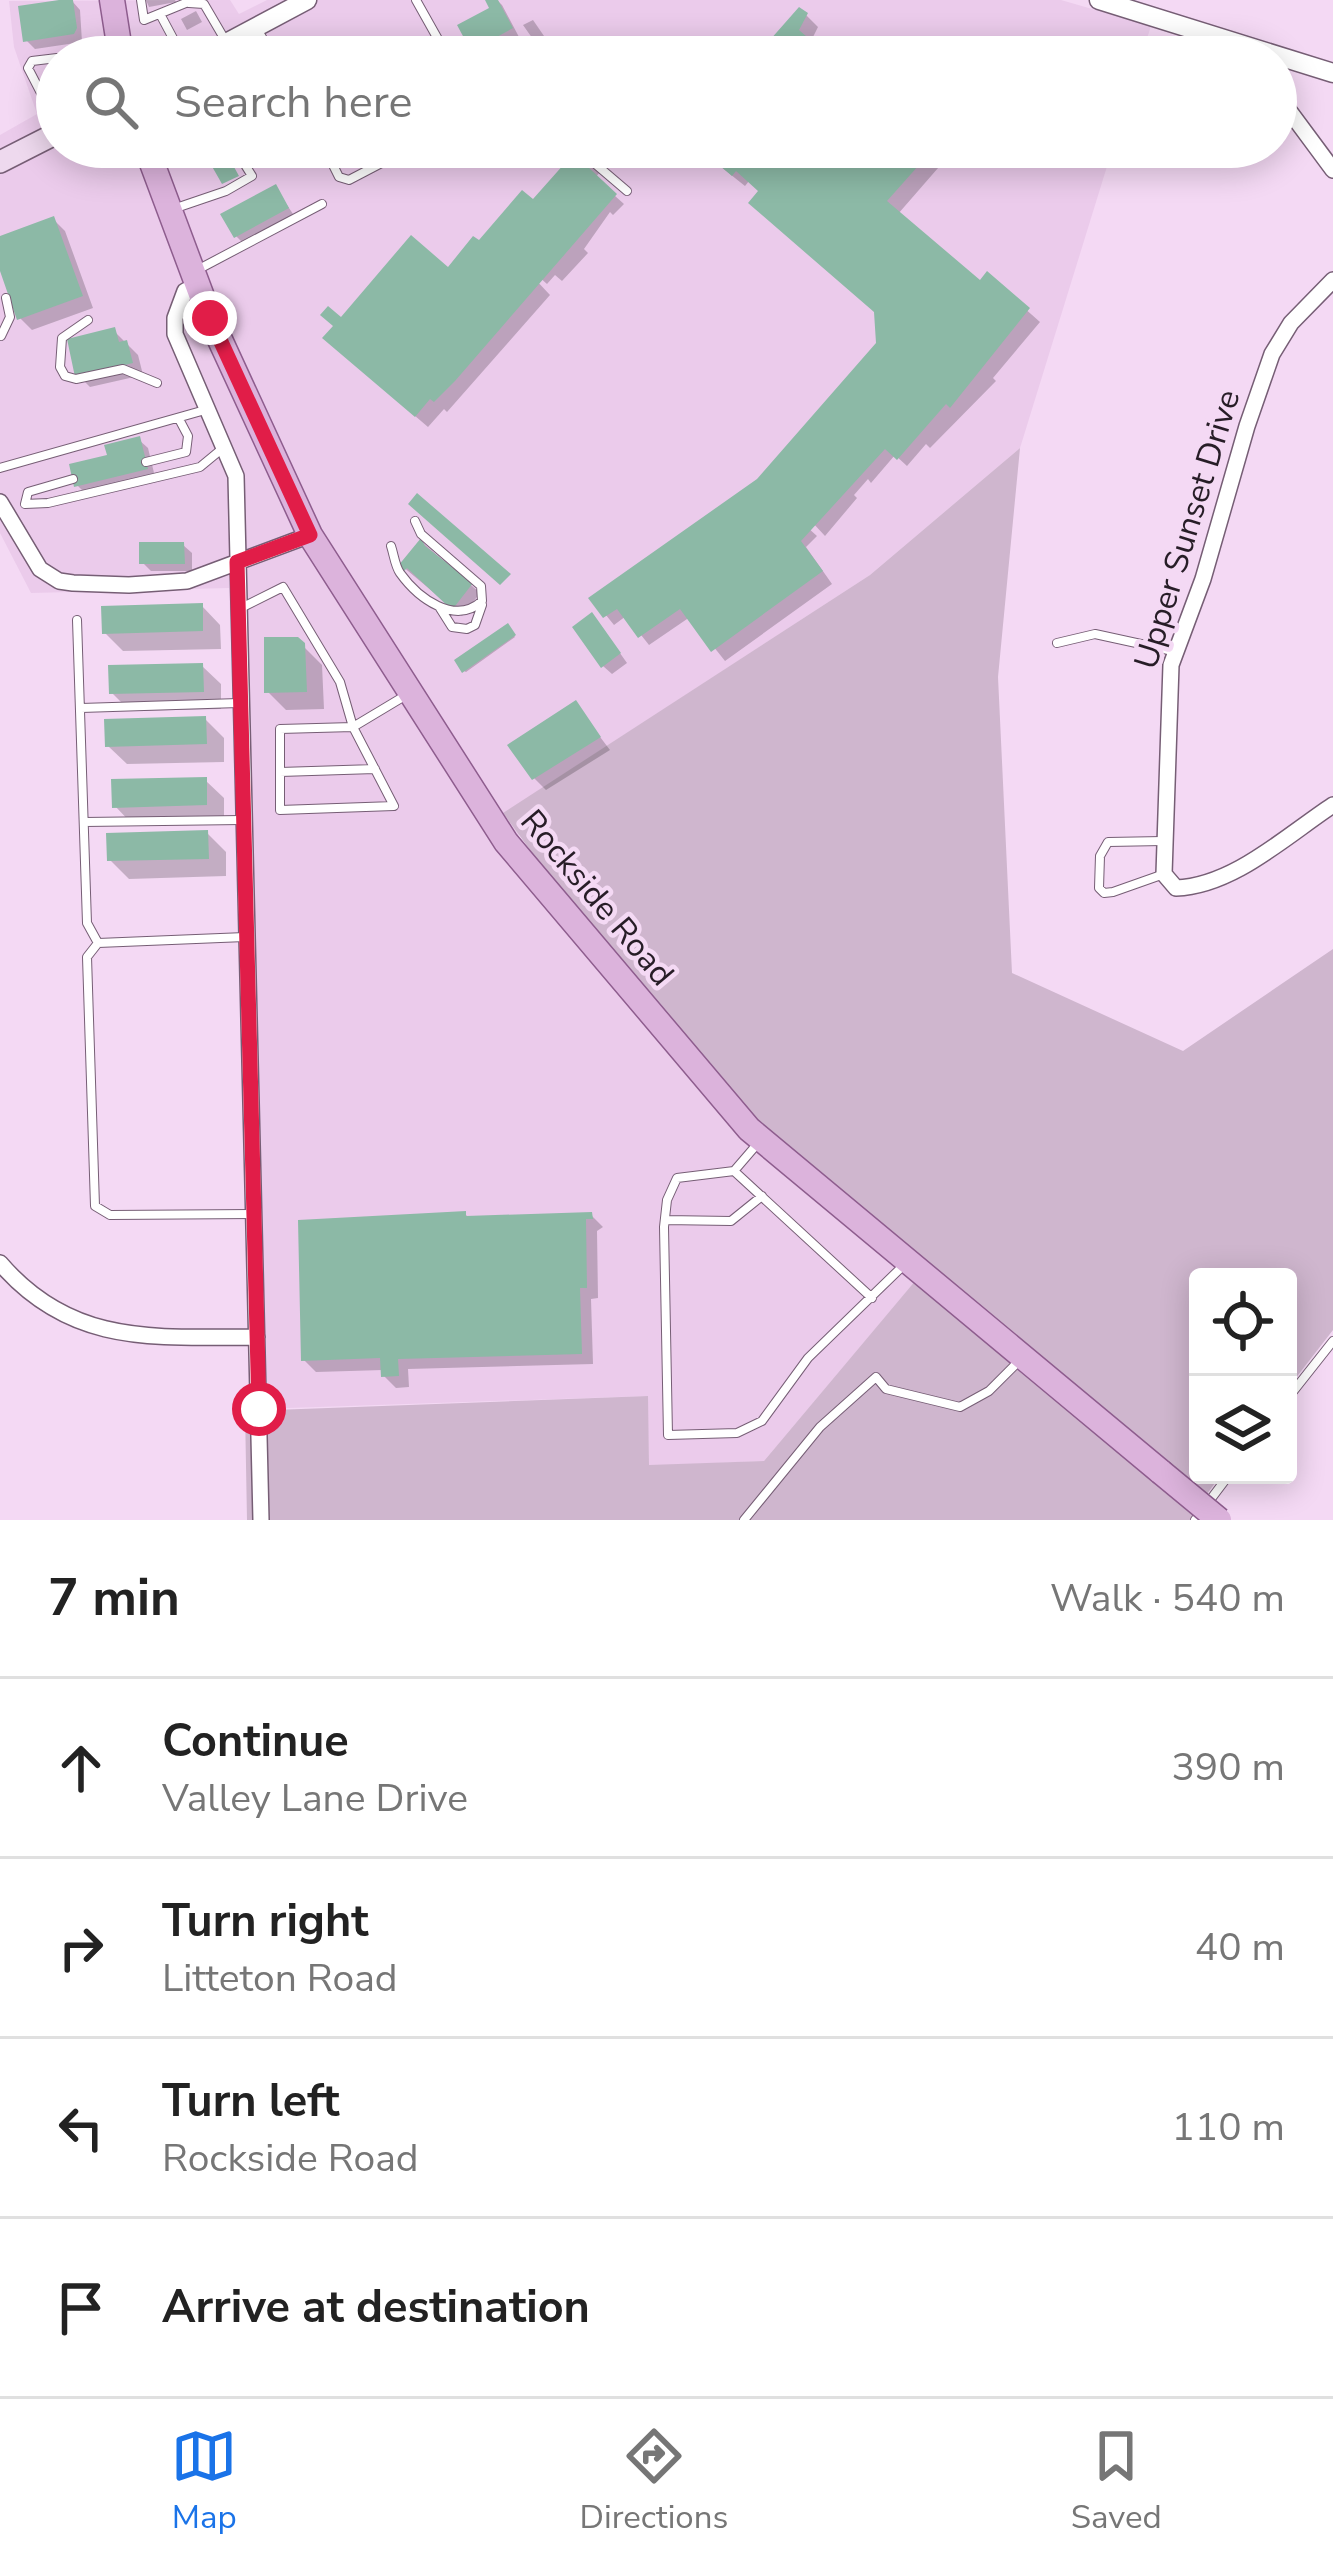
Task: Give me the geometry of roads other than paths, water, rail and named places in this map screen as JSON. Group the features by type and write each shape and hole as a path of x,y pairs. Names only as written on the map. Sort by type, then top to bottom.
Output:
{"main road":[{"path":"0,163 36,142"},
{"name":"Rockside Road","path":"157,168 195,279 310,535 506,842 761,1139 1219,1520"}],"street":[{"path":"247,36 308,0"},
{"path":"1099,0 1121,3 1213,36"},
{"path":"1297,63 1333,73"},
{"path":"1297,121 1333,170"},
{"path":"195,279 175,318 175,334 236,476 261,1520"},
{"name":"Upper Sunset Drive","path":"1170,881 1165,841 1168,686 1175,652 1203,579 1246,426 1272,354 1292,323 1333,280"},
{"path":"0,502 34,562 59,581 129,585 199,578 310,535"},
{"path":"1170,881 1197,887 1222,877 1333,805"},
{"path":"0,1263 22,1288 57,1313 95,1328 146,1337 257,1337"}],"lane":[{"path":"141,0 144,20"},
{"path":"416,0 436,36"},
{"path":"117,33 188,2 204,4 223,36"},
{"path":"160,14 172,36"},
{"path":"256,28 261,36"},
{"path":"36,60 28,68 36,85"},
{"path":"169,211 226,191 252,176 247,168"},
{"path":"334,168 339,177 349,180 372,168"},
{"path":"600,168 627,191"},
{"path":"195,279 322,204"},
{"path":"1,336 10,317 5,298"},
{"path":"88,320 62,338 60,368 65,376 76,380 123,369 157,383"},
{"path":"0,468 207,409"},
{"path":"146,462 186,452 188,436 179,419"},
{"path":"73,479 28,492 25,504 48,503 200,467 224,447"},
{"path":"391,546 396,570 439,607 452,627 475,625 481,586 421,534 415,520"},
{"path":"237,610 283,587 340,682 353,727 394,806 280,810 280,729 353,727 410,694"},
{"path":"439,607 455,613 482,601"},
{"path":"77,620 87,923 98,943"},
{"path":"1057,643 1096,634 1175,652"},
{"path":"82,708 239,703"},
{"path":"280,772 375,769"},
{"path":"84,822 242,820"},
{"path":"1165,841 1108,842 1100,856 1100,888 1104,893 1170,881"},
{"path":"244,937 98,943 87,957 95,1206 110,1215 254,1214"},
{"path":"761,1139 734,1171 676,1178 664,1220 668,1435 737,1433 762,1421 808,1358 908,1261"},
{"path":"734,1171 872,1298"},
{"path":"664,1220 731,1221 762,1196"},
{"path":"1297,1387 1333,1341"},
{"path":"744,1520 820,1427 876,1377 886,1389 960,1407 988,1391 1023,1357"},
{"path":"1195,1520 1222,1484"}]}
